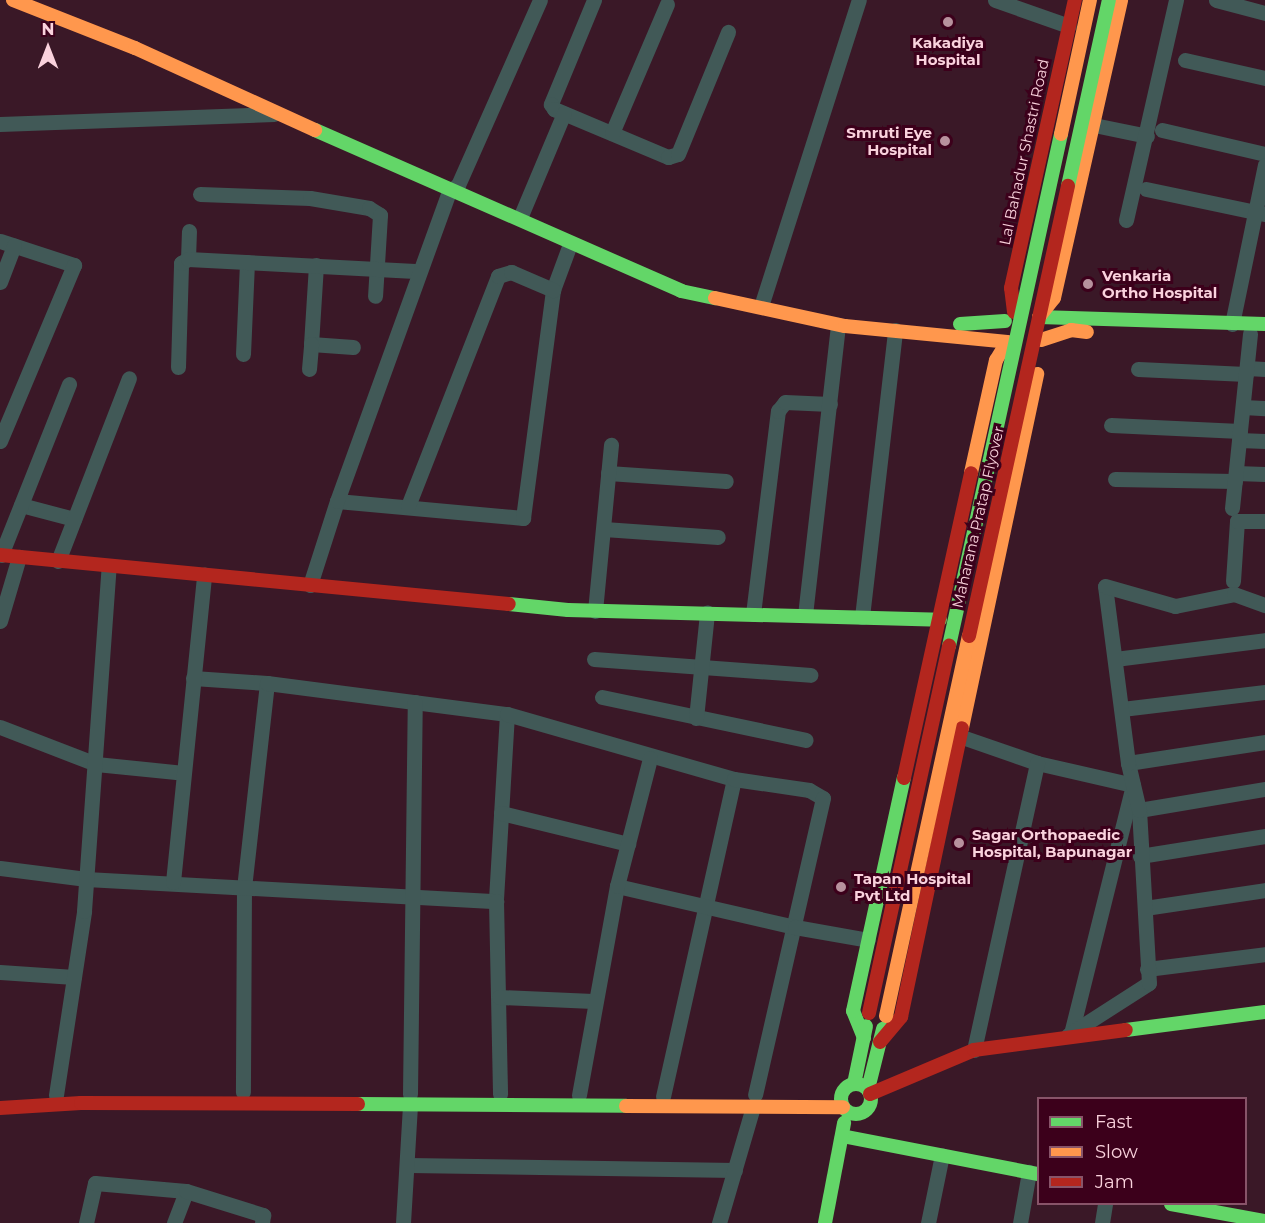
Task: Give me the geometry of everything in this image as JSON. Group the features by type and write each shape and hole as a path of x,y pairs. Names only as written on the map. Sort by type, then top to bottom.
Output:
{"street":[{"path":"13,0 135,48 274,114 453,188 522,213 684,281 763,300 847,316 975,326 1030,311 1039,317 1265,324"},
{"path":"44,0 139,38 570,244 681,291 838,325 1007,342 1018,350 1071,330 1258,334 1246,371 1232,508"},
{"path":"310,585 337,501 420,271 453,188 540,0"},
{"path":"594,0 551,104 564,113 668,157 678,154 728,32"},
{"path":"763,300 859,0"},
{"path":"995,0 1069,27"},
{"name":"Lal Bahadur Shastri Road","path":"1009,317 1011,288 1075,0"},
{"name":"Maharana Pratap Flyover","path":"854,1084 1090,0"},
{"name":"Maharana Pratap Flyover","path":"850,1111 871,1104 869,1092 1109,0"},
{"path":"1039,317 1054,298 1121,0"},
{"path":"1126,220 1147,136 1176,0"},
{"path":"1216,0 1265,13"},
{"path":"612,133 667,4"},
{"path":"1185,60 1265,78"},
{"path":"522,213 564,113"},
{"path":"0,124 274,114"},
{"path":"1094,125 1147,136"},
{"path":"1162,130 1265,154"},
{"path":"1232,324 1260,213 1265,165"},
{"path":"1146,189 1260,213"},
{"path":"200,194 310,198 369,208 380,215 375,296"},
{"path":"188,259 189,231"},
{"path":"0,282 7,244 74,265 0,441"},
{"path":"337,501 523,518 553,290 570,244"},
{"path":"178,367 182,263 188,259 420,271"},
{"path":"243,354 247,262"},
{"path":"309,369 316,265"},
{"path":"408,506 498,276 511,272 553,290"},
{"path":"864,1038 853,1011 996,360 1007,342 1009,317"},
{"path":"880,1042 901,1017 1039,366 1037,344 1043,328 1039,317"},
{"path":"805,615 838,325"},
{"path":"862,617 895,330"},
{"path":"310,344 353,347"},
{"path":"1138,369 1246,371 1265,369"},
{"path":"58,561 129,378"},
{"path":"69,384 1,555 595,610 940,620"},
{"path":"753,614 778,411 785,402 830,404"},
{"path":"1243,407 1265,408"},
{"path":"1111,425 1240,435 1265,441"},
{"path":"595,610 611,445"},
{"path":"608,473 726,481"},
{"path":"1115,479 1235,477 1265,474"},
{"path":"21,506 74,519"},
{"path":"1233,581 1237,520 1265,521"},
{"path":"604,530 718,537"},
{"path":"0,621 19,557"},
{"path":"56,1095 86,879 109,566"},
{"path":"173,882 204,575"},
{"path":"1066,1037 1149,983 1139,810 1128,764 1105,586 1175,606 1234,594 1265,605"},
{"path":"696,718 707,613"},
{"path":"1115,658 1265,640"},
{"path":"594,659 810,675"},
{"path":"194,678 267,683 507,714 650,758 734,779 810,790 823,798 754,1100 719,1223"},
{"path":"243,1092 244,887 267,683"},
{"path":"1122,709 1265,692"},
{"path":"602,697 806,740"},
{"path":"403,1223 409,1165 415,702"},
{"path":"500,1094 496,901 507,714"},
{"path":"0,727 96,764 184,773"},
{"path":"962,737 1037,763 1133,785"},
{"path":"1128,764 1265,742"},
{"path":"579,1095 593,1001 617,886 650,758"},
{"path":"974,1050 1037,763"},
{"path":"663,1096 734,779"},
{"path":"1066,1037 1133,785"},
{"path":"1139,810 1265,789"},
{"path":"501,813 628,844"},
{"path":"1140,856 1265,836"},
{"path":"0,868 86,879 496,901"},
{"path":"617,886 795,927 868,940"},
{"path":"1145,908 1265,890"},
{"path":"1148,969 1265,954"},
{"path":"0,972 74,977"},
{"path":"499,997 593,1001"},
{"path":"0,1108 81,1103 410,1099 754,1100 842,1093 854,1084 869,1092 974,1050 1265,1012"},
{"path":"0,1099 56,1095 243,1092 410,1099 500,1094 663,1096 754,1100 850,1111"},
{"path":"837,1223 850,1111 842,1093"},
{"path":"848,1137 1034,1173 1020,1223"},
{"path":"825,1223 848,1137"},
{"path":"928,1223 942,1155"},
{"path":"409,1165 735,1170"},
{"path":"86,1223 95,1183 186,1191 263,1215 262,1223"},
{"path":"174,1223 186,1191"},
{"path":"1102,1223 1105,1205"},
{"path":"1175,1205 1194,1216 1265,1221"}],"traffic: fast":[{"path":"1068,186 1109,0"},
{"path":"315,130 681,291 715,298"},
{"path":"949,646 1061,134"},
{"path":"1039,317 1265,324"},
{"path":"960,324 1005,321"},
{"path":"509,604 568,610 940,620"},
{"path":"864,1038 853,1011 904,778"},
{"path":"1126,1030 1265,1012"},
{"path":"854,1084 866,1026"},
{"path":"868,1089 883,1029"},
{"path":"856,1084 867,1088 871,1099 867,1110 856,1114 845,1110 841,1099 845,1088 856,1084"},
{"path":"358,1104 626,1106"},
{"path":"825,1223 844,1123"},
{"path":"842,1136 1037,1174"},
{"path":"1177,1205 1265,1221"}],"traffic: slow":[{"path":"13,0 135,48 315,130"},
{"path":"1061,134 1090,0"},
{"path":"1039,317 1054,298 1121,0"},
{"path":"715,298 845,326 1007,342 996,360 971,473"},
{"path":"1041,340 1071,330 1087,332"},
{"path":"962,728 1037,374"},
{"path":"886,1016 969,636"},
{"path":"626,1106 843,1107"}],"traffic: jam":[{"path":"1014,312 1011,288 1075,0"},
{"path":"969,636 1068,186"},
{"path":"904,778 971,473"},
{"path":"0,555 509,604"},
{"path":"869,1013 949,646"},
{"path":"880,1042 901,1017 962,728"},
{"path":"870,1094 974,1050 1126,1030"},
{"path":"0,1108 81,1103 358,1104"}],"place":[{"name":"Kakadiya Hospital","path":"948,22"},
{"name":"Smruti Eye Hospital","path":"945,141"},
{"name":"Venkaria Ortho Hospital","path":"1088,284"},
{"name":"Sagar Orthopaedic Hospital, Bapunagar","path":"959,843"},
{"name":"Tapan Hospital Pvt Ltd","path":"841,887"}]}
